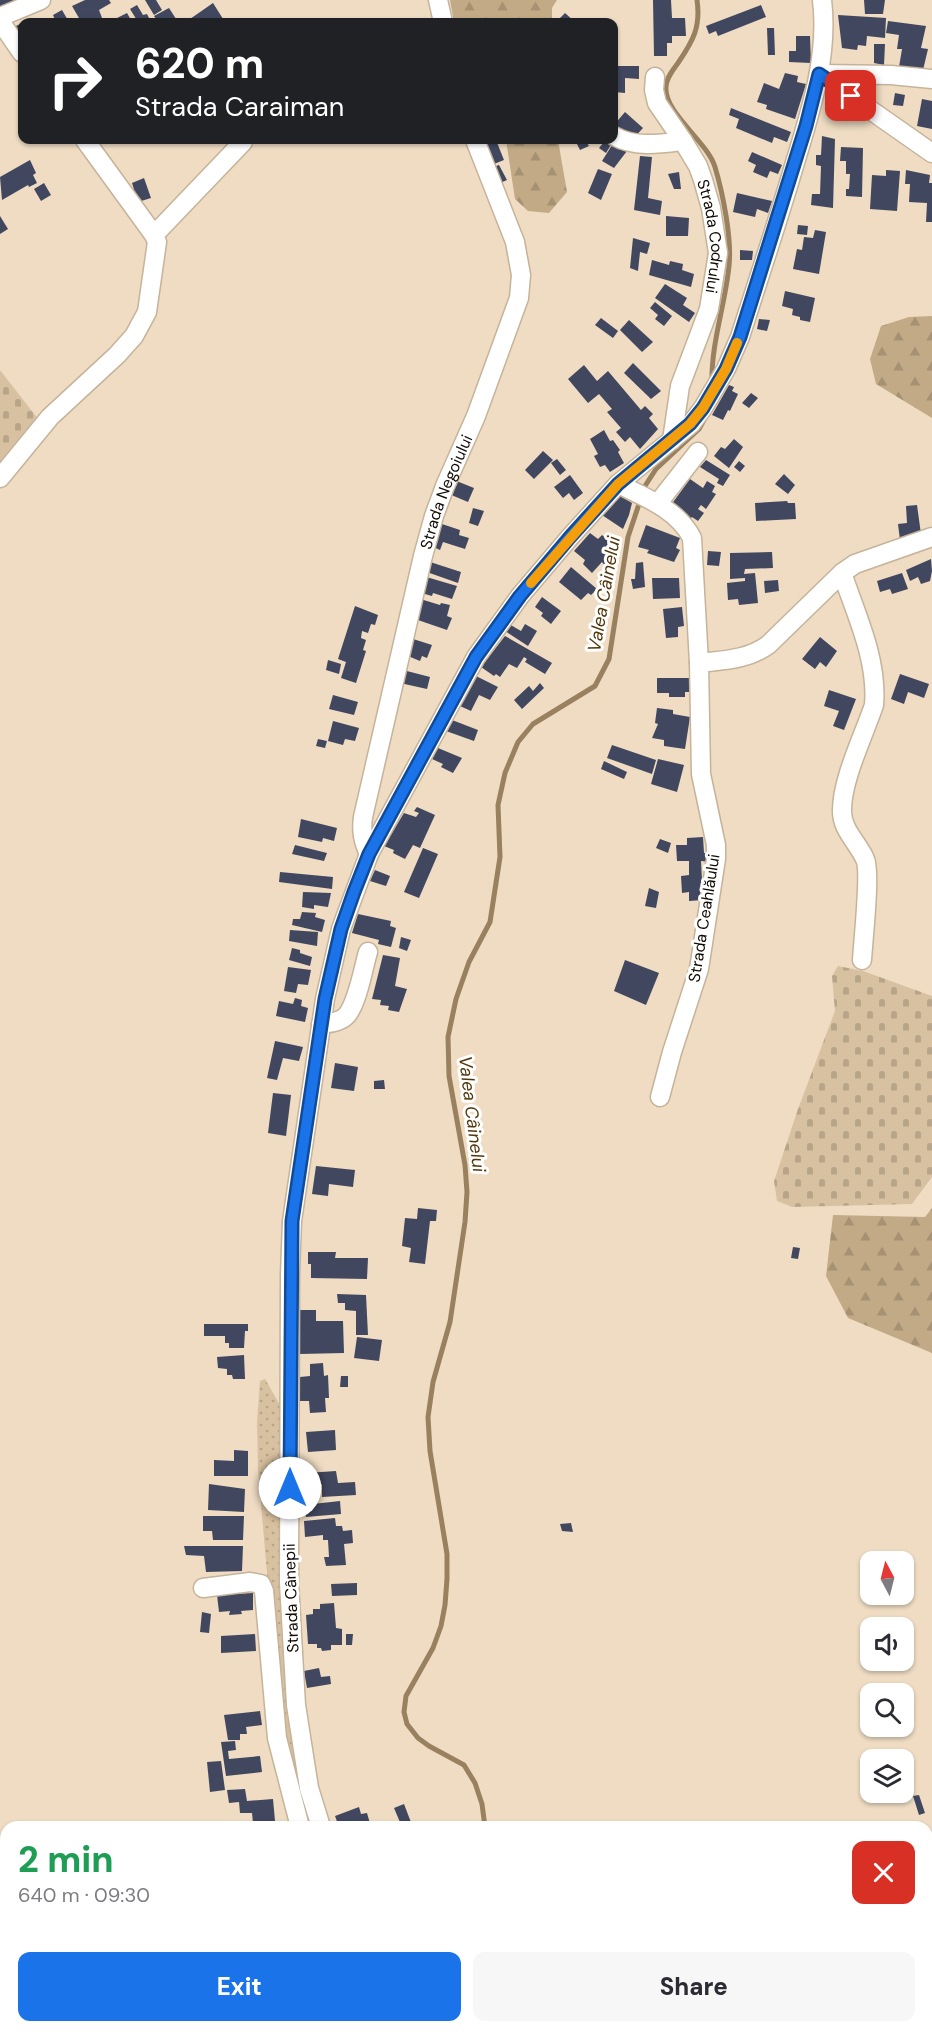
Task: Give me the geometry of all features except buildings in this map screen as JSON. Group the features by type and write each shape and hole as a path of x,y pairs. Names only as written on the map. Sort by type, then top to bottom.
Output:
{"street":[{"path":"18,46 0,19 41,0"},
{"path":"438,0 442,18"},
{"name":"Strada Cânepii","path":"319,1821 309,1788 296,1705 289,1559 292,1221 325,999 341,929 369,854 476,657 520,596 618,484 690,424 703,408 726,369 740,337 774,235 806,126 819,74 824,32 822,0"},
{"path":"819,74 891,75 932,79"},
{"path":"819,74 932,153"},
{"name":"Strada Codrului","path":"655,77 654,90 657,103 698,166 711,208 718,253 709,309 680,386 672,440"},
{"path":"618,138 638,144 683,141"},
{"path":"0,478 50,417 117,356 134,336 147,312 156,242 154,235 88,144"},
{"path":"154,235 241,144"},
{"name":"Strada Negoiului","path":"369,854 364,842 363,817 423,556 445,486 476,416 519,298 521,275 515,242 477,144"},
{"path":"658,503 698,452"},
{"name":"Strada Ceahlăului","path":"618,484 658,503 688,529 692,538 699,663 701,774 716,845 716,859 699,969 660,1097"},
{"path":"699,663 740,658 757,653 842,573 855,564 932,537"},
{"path":"842,573 867,648 876,691 874,705 842,794 841,814 848,832 866,859 862,960"},
{"path":"321,1024 336,1022 347,1015 355,998 368,952"},
{"path":"203,1588 250,1582 261,1584 264,1591 277,1738 298,1821"}],"green space":[{"path":"450,0 557,0 552,8 552,18 453,18"},
{"path":"507,144 559,144 567,192 549,213 528,211 515,199"},
{"path":"932,316 932,418 876,384 870,359 881,326 909,317"},
{"path":"0,370 42,424 0,470"},
{"path":"838,966 863,971 932,996 932,1177 912,1204 792,1207 777,1201 774,1181 835,1011 832,976"},
{"path":"932,1208 932,1353 848,1318 826,1276 833,1215 925,1217"},
{"path":"265,1379 280,1405 283,1615 296,1766 311,1821 305,1821 285,1751 258,1469 257,1422 260,1381"}],"waterway":[{"name":"Valea Câinelui","path":"697,0 698,18 695,33 688,48 668,77 666,87 667,97 672,107 711,157 726,216 730,255 714,353 712,383"},
{"name":"Valea Câinelui","path":"484,1821 482,1804 475,1783 464,1765 418,1738 407,1724 404,1712 406,1696 433,1648 441,1626 447,1579 447,1554 430,1451 428,1417 433,1382 450,1322 465,1222 467,1192 465,1165 449,1076 448,1037 456,999 469,962 490,922 500,857 498,805 505,773 518,742 533,724 595,686 609,659 628,537 645,486 656,469 699,429 704,420"}],"slow traffic":[{"path":"531,583 618,484 690,424 703,408 726,369 737,343"}],"route":[{"path":"290,1488 292,1221 332,964 341,929 369,854 476,657 520,596 618,484 690,424 703,408 726,369 740,337 774,235 819,74 851,96"}]}
